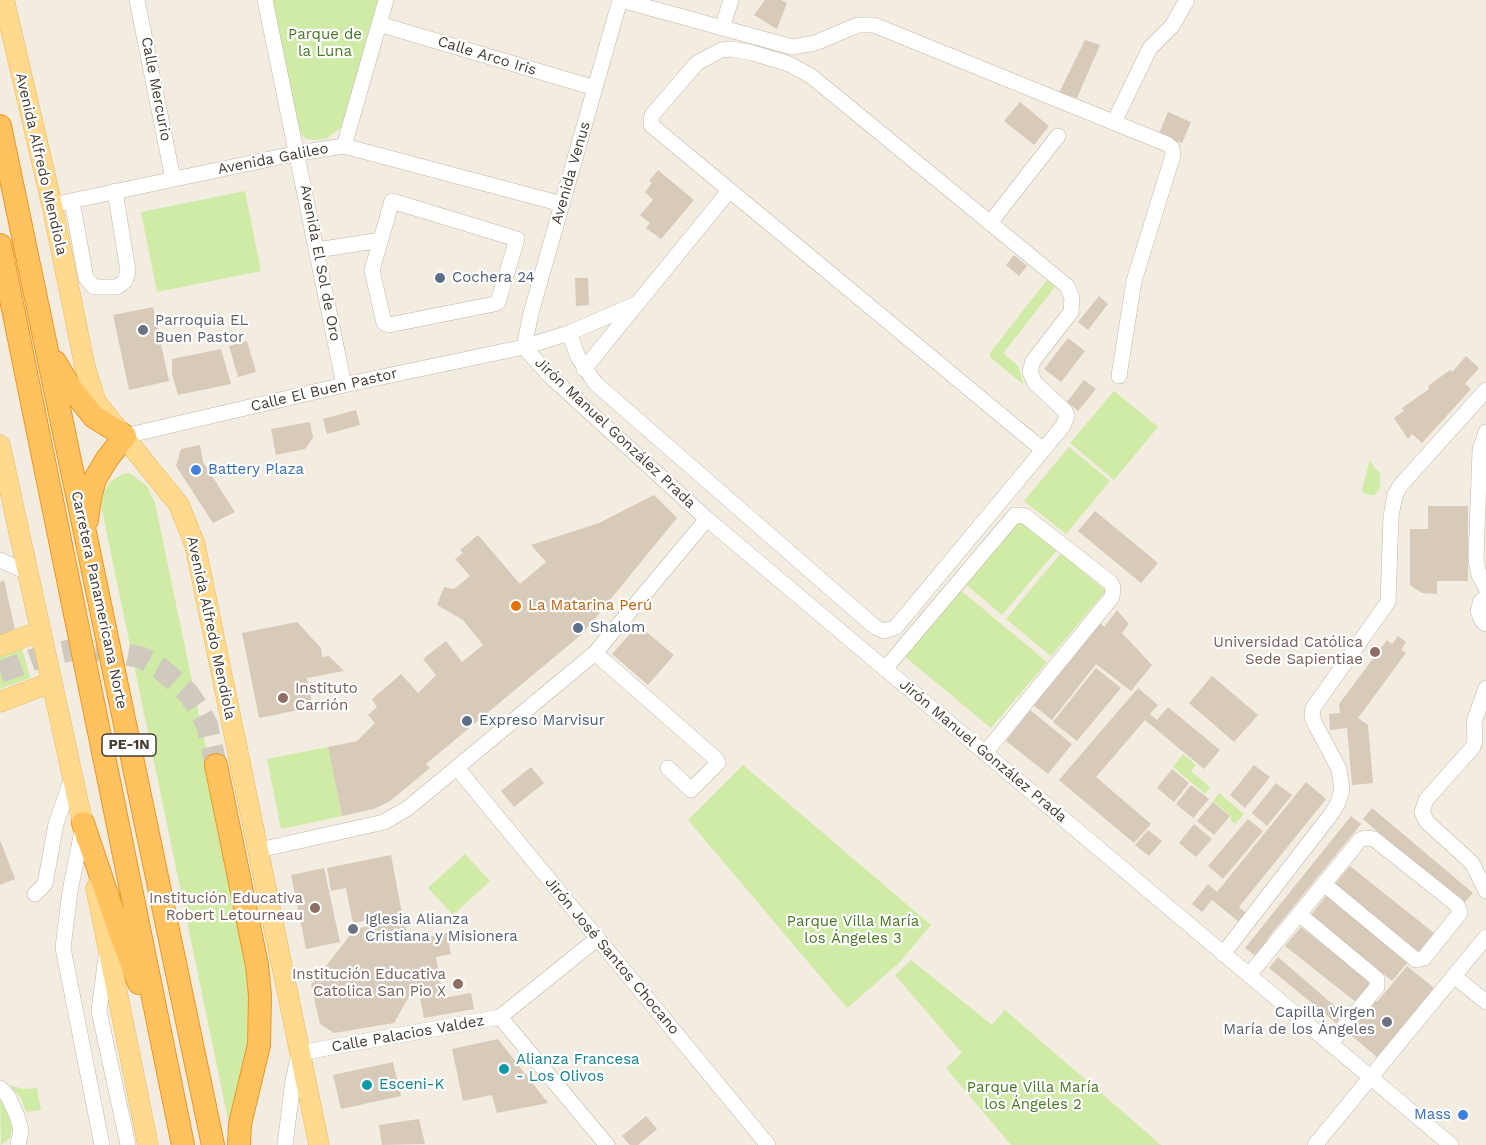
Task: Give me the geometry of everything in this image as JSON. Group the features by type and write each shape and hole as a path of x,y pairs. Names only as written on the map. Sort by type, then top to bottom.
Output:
{"highway":[{"name":"Carretera Panamericana Norte","path":"0,126 213,1145"},
{"name":"Carretera Panamericana Norte","path":"0,245 183,1145"},
{"path":"46,345 70,387 94,417 125,436 95,478 87,514 86,541"},
{"path":"216,765 257,964 260,996 259,1045 240,1125 238,1145"},
{"path":"83,823 118,930 159,1028"}],"main road":[{"name":"Avenida Alfredo Mendiola","path":"4,0 52,205 85,367 96,402 179,505 195,545 319,1145"},
{"path":"0,445 73,775 148,1145"},
{"path":"0,646 41,631"},
{"path":"0,702 52,682"}],"street":[{"name":"Calle Mercurio","path":"137,0 173,179"},
{"name":"Avenida El Sol de Oro","path":"265,0 344,385"},
{"path":"344,146 386,0"},
{"path":"620,0 783,45 800,47 853,27 874,25 1167,144 1172,148 1173,155 1134,281 1119,376"},
{"name":"Avenida Venus","path":"524,347 531,313 620,0"},
{"path":"722,28 731,0"},
{"path":"1114,122 1150,48 1172,26 1187,0"},
{"name":"Calle Arco Iris","path":"379,24 595,88"},
{"path":"569,333 584,369 596,383 876,627 884,631 896,627 1063,426 1067,416 1062,406 1035,383 1031,367 1033,361 1068,318 1073,307 1067,286 811,76 777,59 753,53 731,50 712,53 690,69 652,115 650,122 653,127 1043,450"},
{"path":"990,223 1058,136"},
{"name":"Avenida Galileo","path":"52,205 298,153 344,146 562,204"},
{"path":"584,369 729,191"},
{"path":"72,201 87,278 94,287 117,287 125,280 128,271 115,192"},
{"path":"392,201 517,239 499,298 494,304 389,325 381,316 372,270 381,240 392,201"},
{"path":"317,250 381,240"},
{"name":"Calle El Buen Pastor","path":"125,436 344,385 524,347 569,333 636,304"},
{"name":"Jirón Manuel González Prada","path":"524,347 550,376 707,519 1451,1145"},
{"path":"1223,954 1338,803 1341,790 1339,769 1315,724 1312,716 1313,708 1388,602 1391,516 1395,495 1400,486 1486,390"},
{"path":"1486,432 1480,450 1476,566 1486,588"},
{"path":"885,669 1015,515 1025,516 1111,583 1112,597 985,753"},
{"path":"259,850 384,822 408,808 595,652 707,519"},
{"path":"0,560 28,573"},
{"path":"1486,597 1481,601 1478,610 1482,621 1486,624"},
{"path":"595,652 718,763 691,790 668,768"},
{"path":"1486,688 1474,722 1473,747 1426,800 1422,812 1427,822 1472,863 1486,891"},
{"name":"Jirón José Santos Chocano","path":"457,768 768,1145"},
{"path":"35,894 45,884 56,824 73,775"},
{"path":"83,823 70,891 63,948 102,1145"},
{"path":"1249,975 1360,840 1369,837 1457,905 1460,913 1424,958 1416,960 1324,885"},
{"path":"1299,915 1377,979 1377,987 1330,1044"},
{"path":"1315,1145 1486,937"},
{"name":"Calle Palacios Valdez","path":"299,1053 500,1017 598,938"},
{"path":"108,945 99,1011 128,1145"},
{"path":"1454,976 1486,1002"},
{"path":"500,1017 607,1145"},
{"path":"285,1145 299,1053"},
{"path":"0,1088 8,1096 17,1116 21,1130 18,1145"}],"green space":[{"name":"Parque de la Luna","path":"271,0 382,0 349,117 326,139 312,140 305,138 299,132"},
{"path":"245,191 261,271 157,292 141,212"},
{"path":"1047,280 1055,287 1004,352 1018,366 1024,385 990,357 990,353"},
{"path":"1114,391 1158,427 1114,480 1070,443"},
{"path":"1069,447 1110,481 1066,534 1024,501"},
{"path":"1370,460 1374,468 1380,472 1380,489 1374,495 1363,492 1362,489"},
{"path":"129,473 147,486 155,503 249,955 251,1029 231,1134 101,505 104,492 111,481"},
{"path":"1024,523 1057,550 1002,615 964,583 1014,524"},
{"path":"1061,553 1106,591 1051,656 1006,619"},
{"path":"959,589 1047,662 991,728 903,655"},
{"path":"22,647 30,678 0,689 0,655"},
{"path":"328,747 342,816 281,829 267,759"},
{"path":"1183,754 1196,765 1191,771 1210,787 1205,794 1173,767"},
{"name":"Parque Villa María los Ángeles 3","path":"743,765 931,925 899,963 847,1008 688,820"},
{"path":"1219,793 1244,814 1235,824 1230,820 1232,817 1213,801"},
{"path":"465,854 490,881 453,915 428,888"},
{"name":"Parque Villa María los Ángeles 2","path":"911,960 992,1025 1005,1010 1161,1145 1011,1145 946,1068 962,1053 895,975"},
{"path":"10,1085 23,1089 37,1088 41,1110 26,1112 21,1098"},
{"path":"0,1100 9,1114 12,1128 10,1138 1,1145"}],"building":[{"path":"765,0 781,0 787,3 777,29 754,15"},
{"path":"1085,40 1100,45 1077,98 1059,93"},
{"path":"1020,102 1049,126 1034,145 1004,121"},
{"path":"1168,112 1191,122 1182,143 1158,136"},
{"path":"658,170 694,200 661,239 646,228 650,223 640,215 653,200 645,192 652,183 649,181"},
{"path":"1014,255 1027,266 1019,276 1006,265"},
{"path":"575,278 588,278 589,305 576,306"},
{"path":"1099,296 1108,304 1088,330 1078,322"},
{"path":"153,307 169,381 129,390 113,315"},
{"path":"1068,338 1085,351 1061,382 1044,369"},
{"path":"247,341 256,372 238,377 229,346"},
{"path":"221,349 231,384 178,395 172,374 172,359"},
{"path":"1466,356 1479,368 1465,384 1471,389 1422,443 1412,434 1408,439 1394,418 1404,411 1402,408 1429,389 1428,386 1450,370 1452,372"},
{"path":"1084,380 1096,389 1078,411 1067,402"},
{"path":"356,410 360,425 327,434 323,419"},
{"path":"310,422 313,438 305,449 276,455 271,429"},
{"path":"200,445 203,462 235,512 213,523 176,466 181,449"},
{"path":"654,495 677,518 582,634 426,764 430,768 390,801 374,809 342,816 328,747 357,741 375,723 368,715 377,707 372,699 401,674 418,693 436,675 423,659 446,641 462,662 483,645 463,620 437,605 444,587 454,589 470,576 455,559 463,553 460,550 478,535 520,584 546,562 531,545 599,523"},
{"path":"1428,506 1468,506 1468,581 1437,581 1437,594 1422,593 1410,585 1410,529 1428,529"},
{"path":"1095,511 1158,563 1141,583 1078,531"},
{"path":"4,580 15,629 0,635 0,582"},
{"path":"1117,610 1129,624 1122,633 1152,665 1131,691 1096,664 1052,720 1033,705 1100,623 1104,627"},
{"path":"297,622 321,648 322,657 329,656 344,671 307,678 313,707 259,718 242,633"},
{"path":"638,625 674,655 648,685 612,654"},
{"path":"1398,636 1406,642 1401,650 1406,653 1358,718 1368,725 1373,783 1352,785 1347,728 1330,730 1329,714 1340,713 1339,704 1387,640 1392,644"},
{"path":"1096,668 1121,688 1077,741 1053,722"},
{"path":"1212,676 1258,715 1234,742 1189,703"},
{"path":"1138,688 1158,705 1150,714 1157,720 1168,707 1220,750 1204,769 1145,720 1096,777 1151,824 1134,843 1059,780"},
{"path":"1030,710 1072,744 1048,774 1006,741"},
{"path":"1254,765 1270,777 1245,808 1230,795"},
{"path":"531,767 544,783 514,807 501,791"},
{"path":"1172,769 1189,783 1174,802 1157,788"},
{"path":"1306,782 1326,799 1239,907 1246,913 1239,922 1212,900 1202,912 1192,904 1208,884 1217,892"},
{"path":"1276,783 1292,795 1267,826 1252,813"},
{"path":"1191,785 1209,799 1193,818 1176,804"},
{"path":"1213,802 1230,816 1214,835 1197,821"},
{"path":"1372,808 1473,893 1463,904 1363,819"},
{"path":"1351,816 1361,824 1267,939 1270,942 1258,958 1245,948"},
{"path":"1248,819 1263,831 1223,879 1208,866"},
{"path":"1194,824 1212,839 1196,857 1179,843"},
{"path":"1148,830 1162,841 1149,856 1135,845"},
{"path":"0,840 15,879 0,885"},
{"path":"391,855 402,913 353,923 346,888 331,891 327,868"},
{"path":"1350,866 1434,933 1418,953 1334,885"},
{"name":"Institución Educativa Robert Letourneau","path":"324,868 340,942 306,949 291,875"},
{"path":"1326,896 1408,962 1392,981 1311,915"},
{"path":"404,919 408,941 447,933 451,954 436,957 443,998 471,993 474,1009 424,1018 417,982 394,1023 334,1033 320,1024 311,985 355,929"},
{"path":"1301,927 1372,984 1357,1003 1285,946"},
{"path":"1278,957 1344,1014 1336,1023 1269,968"},
{"name":"Capilla Virgen María de los Ángeles","path":"1407,966 1434,988 1377,1057 1347,1032 1374,999 1377,1002"},
{"name":"Alianza Francesa - Los Olivos","path":"498,1039 548,1103 497,1113 492,1095 463,1101 452,1049"},
{"name":"Esceni-K","path":"393,1062 401,1096 341,1109 333,1075"},
{"path":"646,1116 657,1129 638,1145 630,1145 622,1136"},
{"path":"419,1119 425,1144 382,1145 379,1125"}],"tunnel":[{"path":"0,672 43,656 77,649 103,650 140,657 160,668 188,693 207,725 216,765"}],"place":[{"name":"Cochera 24","path":"440,278"},
{"name":"Parroquia EL Buen Pastor","path":"143,330"},
{"name":"Battery Plaza","path":"196,470"},
{"name":"La Matarina Perú","path":"516,606"},
{"name":"Shalom","path":"578,628"},
{"name":"Universidad Católica Sede Sapientiae","path":"1375,652"},
{"name":"Instituto Carrión","path":"283,698"},
{"name":"Expreso Marvisur","path":"467,721"},
{"name":"Institución Educativa Robert Letourneau","path":"315,908"},
{"name":"Iglesia Alianza Cristiana y Misionera","path":"353,929"},
{"name":"Institución Educativa Catolica San Pio X","path":"458,984"},
{"name":"Capilla Virgen María de los Ángeles","path":"1387,1022"},
{"name":"Alianza Francesa - Los Olivos","path":"504,1069"},
{"name":"Esceni-K","path":"367,1085"},
{"name":"Mass","path":"1463,1115"}]}
